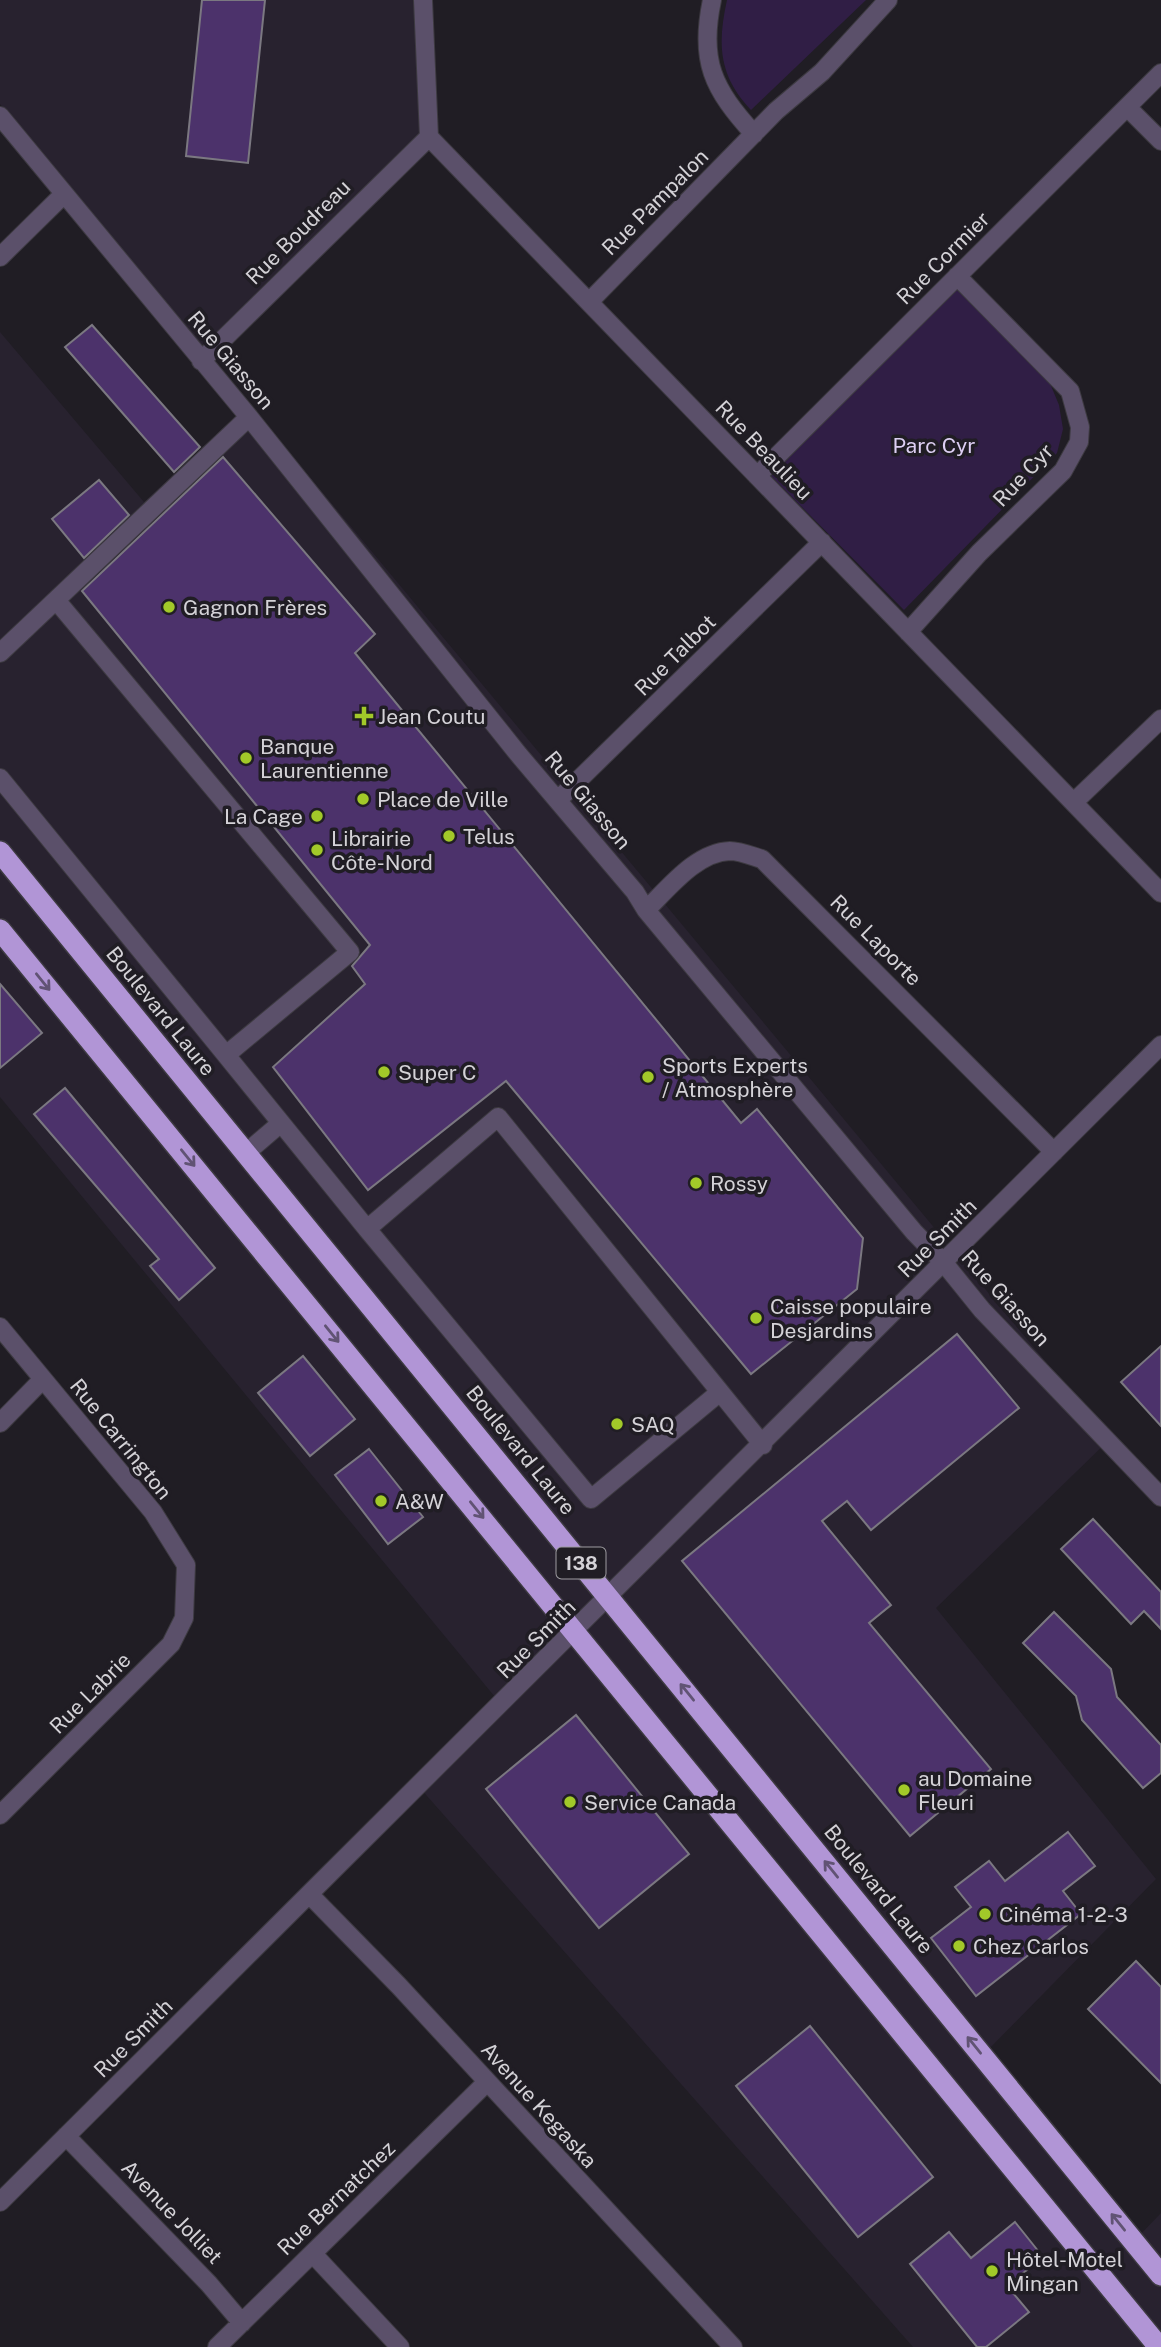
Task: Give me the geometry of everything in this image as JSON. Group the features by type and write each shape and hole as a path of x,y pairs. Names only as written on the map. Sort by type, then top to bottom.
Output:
{"highway":[{"name":"Boulevard Laure","path":"0,852 1161,2275"},
{"name":"138","path":"0,930 1159,2347"}],"street":[{"path":"423,0 429,137"},
{"path":"712,0 705,31 709,70 715,85 754,134"},
{"name":"Rue Pampalon","path":"589,302 754,134 822,72 888,0"},
{"name":"Rue Cormier","path":"757,476 1161,73"},
{"path":"1127,107 1161,141"},
{"name":"Rue Giasson","path":"0,116 249,417 519,755 559,799 635,892 646,910 914,1232 944,1263 982,1310 1161,1497"},
{"name":"Rue Beaulieu","path":"429,137 1161,893"},
{"name":"Rue Boudreau","path":"201,361 429,137"},
{"path":"0,257 64,194"},
{"name":"Rue Cyr","path":"908,632 979,553 1063,471 1079,442 1080,427 1070,391 957,276"},
{"path":"0,653 249,417"},
{"name":"Rue Talbot","path":"559,799 822,542"},
{"path":"56,600 350,952 226,1055"},
{"path":"1074,803 1161,719"},
{"path":"0,778 591,1499 720,1392"},
{"name":"Rue Laporte","path":"646,910 690,867 711,856 729,851 762,859 1054,1152"},
{"name":"Rue Smith","path":"0,2202 610,1598 1161,1045"},
{"path":"367,1229 498,1117 763,1445"},
{"path":"246,1153 281,1123"},
{"name":"Rue Carrington","path":"0,1327 153,1513 186,1565 185,1589"},
{"path":"0,1423 43,1379"},
{"name":"Rue Labrie","path":"0,1815 171,1644 184,1618 185,1589"},
{"name":"Avenue Kegaska","path":"310,1895 733,2347"},
{"name":"Rue Bernatchez","path":"217,2347 487,2082"},
{"name":"Avenue Jolliet","path":"66,2136 209,2284 242,2323"},
{"path":"313,2253 400,2347"}],"shaded area":[{"path":"0,0 414,0 420,136 200,351 0,104"},
{"path":"0,332 144,502 249,404 1110,1439 936,1608 1156,1879 983,2055 1134,2241 1161,2213 1161,2347 913,2347 412,1779 495,1697 0,1097"}],"green space":[{"path":"727,0 866,0 751,110 732,85 723,59 722,31"},
{"name":"Parc Cyr","path":"956,289 1049,381 1059,405 1063,429 1057,453 904,610 771,476"}],"building":[{"path":"202,0 265,0 248,163 186,156"},
{"path":"92,325 200,447 174,472 65,347"},
{"name":"Place de Ville","path":"223,457 375,634 355,653 741,1123 757,1109 863,1238 857,1289 751,1374 506,1081 368,1190 273,1067 365,984 352,966 370,945 82,591"},
{"path":"99,480 129,515 84,558 52,519"},
{"path":"0,984 42,1033 0,1068"},
{"path":"65,1088 215,1268 179,1300 150,1266 159,1259 34,1114"},
{"path":"957,1334 1019,1408 871,1530 847,1501 822,1521 891,1605 869,1623 991,1769 910,1836 682,1561"},
{"path":"1161,1346 1161,1426 1121,1382"},
{"path":"303,1356 355,1419 310,1456 258,1393"},
{"path":"369,1449 423,1517 388,1544 335,1475"},
{"path":"1093,1519 1161,1592 1161,1629 1144,1611 1131,1624 1061,1549"},
{"path":"1054,1612 1111,1669 1117,1697 1161,1745 1161,1773 1143,1788 1082,1720 1076,1696 1023,1643"},
{"path":"576,1715 689,1854 599,1928 486,1789"},
{"path":"1068,1832 1095,1866 1063,1891 1081,1914 976,1996 931,1938 971,1907 955,1887 989,1861 1005,1881"},
{"path":"1136,1961 1161,1987 1161,2083 1088,2009"},
{"path":"810,2026 933,2177 858,2237 736,2086"},
{"path":"1015,2222 1043,2257 1007,2286 1029,2312 986,2347 977,2347 910,2264 949,2232 971,2258"}],"place":[{"name":"Gagnon Frères","path":"169,607"},
{"name":"Jean Coutu","path":"364,716"},
{"name":"Banque Laurentienne","path":"246,758"},
{"name":"Place de Ville","path":"363,799"},
{"name":"La Cage","path":"317,816"},
{"name":"Telus","path":"449,836"},
{"name":"Librairie Côte-Nord","path":"317,850"},
{"name":"Super C","path":"384,1072"},
{"name":"Sports Experts / Atmosphère","path":"648,1077"},
{"name":"Rossy","path":"696,1183"},
{"name":"Caisse populaire Desjardins","path":"756,1318"},
{"name":"SAQ","path":"617,1424"},
{"name":"A&W","path":"381,1501"},
{"name":"au Domaine Fleuri","path":"904,1790"},
{"name":"Service Canada","path":"570,1802"},
{"name":"Cinéma 1-2-3","path":"985,1914"},
{"name":"Chez Carlos","path":"959,1946"},
{"name":"Hôtel-Motel Mingan","path":"992,2271"}]}
